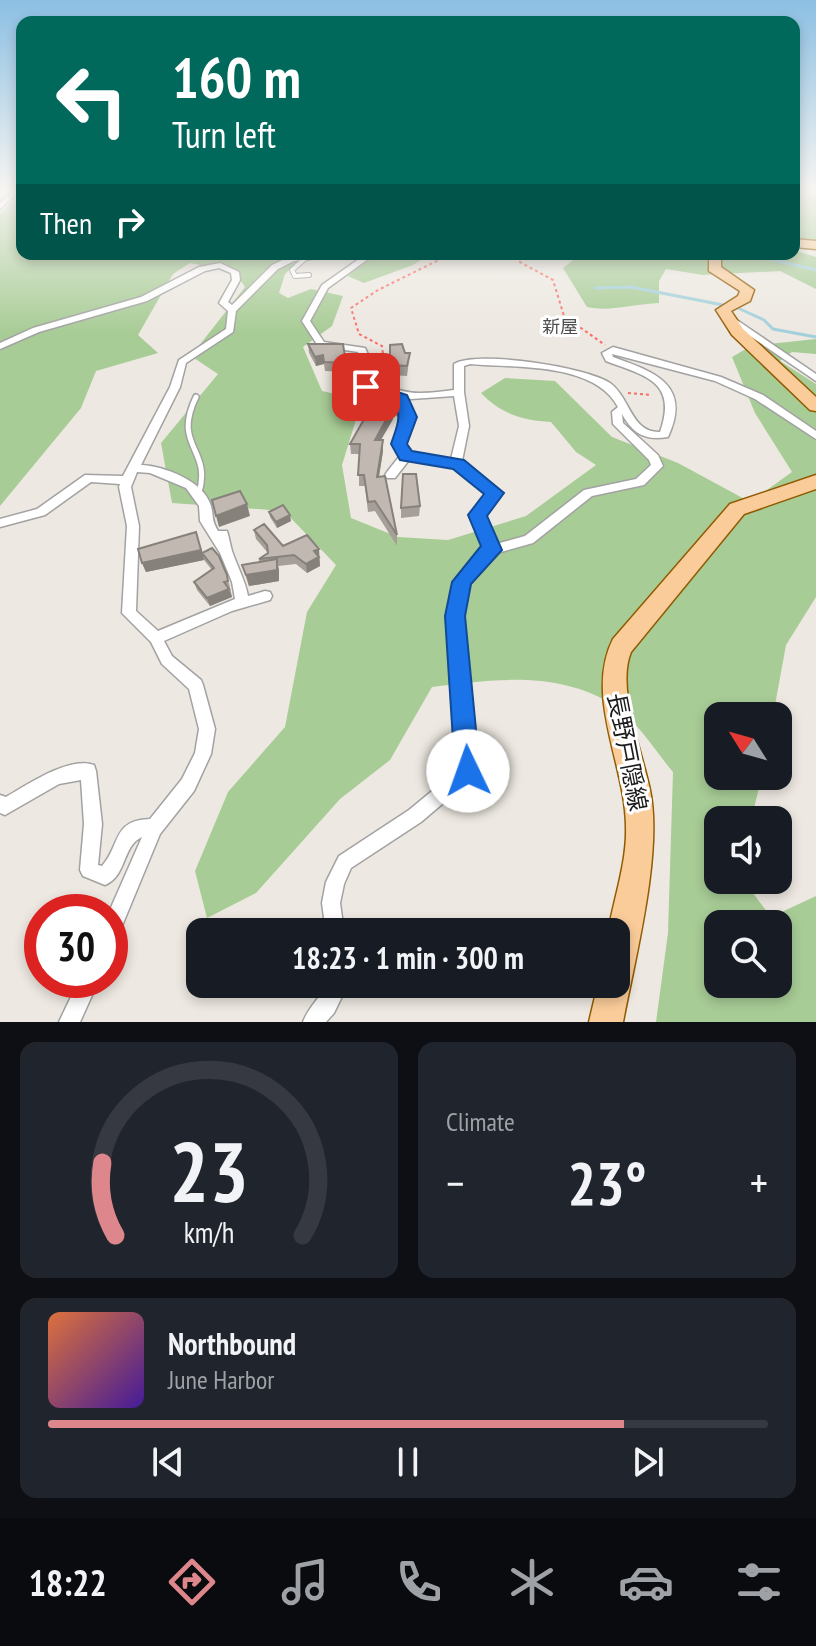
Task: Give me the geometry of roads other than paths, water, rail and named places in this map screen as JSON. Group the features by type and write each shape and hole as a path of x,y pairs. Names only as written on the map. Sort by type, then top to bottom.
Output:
{"main road":[{"path":"715,260 714,268 747,290 745,298 723,310 737,332 816,406"},
{"name":"長野戸隠線","path":"628,918 641,830 637,793 613,682 614,663 621,646 737,509 750,502 816,482"},
{"path":"606,1022 611,998"}],"street":[{"path":"220,265 224,260"},
{"path":"126,894 154,828 188,785 203,754 207,729 196,685 167,660 156,638 129,613 133,537 125,487 175,387 182,362 230,330 232,310 275,267 296,260"},
{"path":"362,260 334,278 312,306 306,321 321,344 359,349 367,369 391,391"},
{"path":"0,346 36,330 144,299 202,269 220,265 235,272 236,280 223,303 232,310"},
{"path":"728,317 816,378"},
{"path":"458,464 464,426 459,364 470,361 590,376 623,398 632,426 646,436 664,435 673,399 661,383 645,370 609,359 607,353 613,350 718,379 759,397 816,436"},
{"path":"358,390 366,387 391,391 459,392"},
{"path":"333,918 331,903 335,882 345,862 415,816 468,771 455,616 462,582 486,551 529,540 588,493 640,482 657,466 654,458 618,424 617,412 624,408"},
{"path":"391,475 406,456 458,464 495,493 478,515 492,550"},
{"path":"0,523 41,512 89,478 162,473 190,485 205,505 206,521 236,567 242,602"},
{"path":"223,534 223,549"},
{"path":"156,638 242,602 265,596"},
{"path":"0,803 5,807 56,777 88,771 93,824 89,870 97,875 105,876 114,868 129,832 137,827 154,828"},
{"path":"69,1022 80,998"},
{"path":"313,1022 331,998"}],"lane":[{"path":"303,260 292,270 295,276 309,275"},
{"path":"352,358 359,349"},
{"path":"391,391 409,417 399,438 406,456"},
{"path":"196,397 188,412 186,435 205,472 198,496"}],"waterway":[{"path":"774,260 816,270"},
{"path":"595,288 631,287 723,305"},
{"path":"740,309 764,320 773,329 816,337"}],"district":[{"name":"新屋","path":"560,327"}]}
